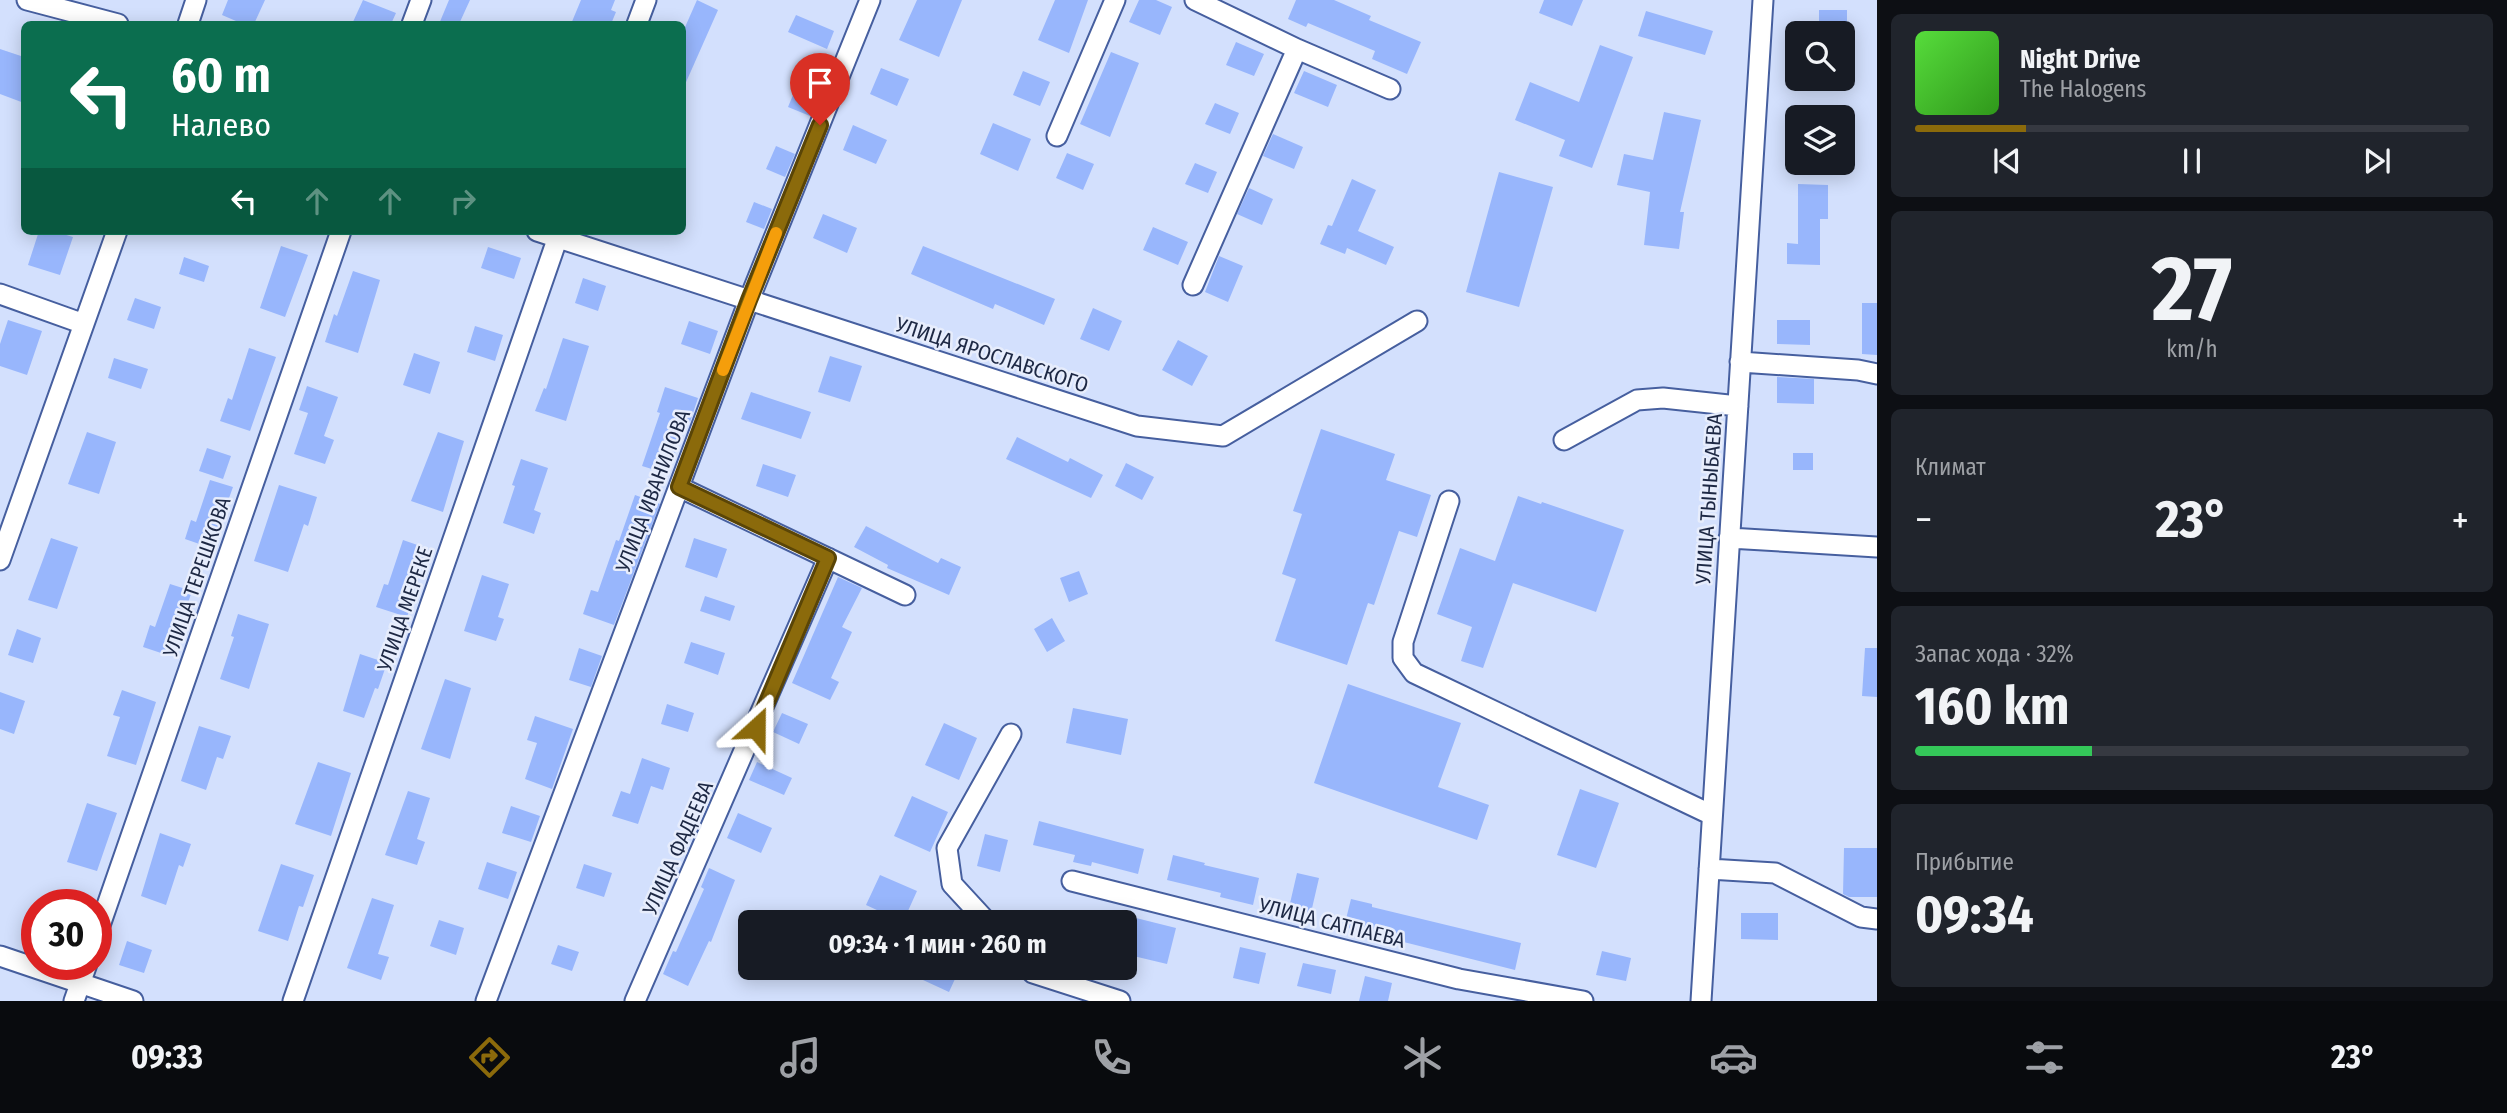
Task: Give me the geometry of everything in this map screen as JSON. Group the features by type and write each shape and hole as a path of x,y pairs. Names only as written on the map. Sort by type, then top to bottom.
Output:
{"street":[{"path":"27,0 107,21"},
{"path":"189,21 196,0"},
{"path":"413,21 421,0"},
{"path":"638,21 646,0"},
{"name":"УЛИЦА ИВАНИЛОВА","path":"485,1001 749,300 870,0"},
{"path":"1057,136 1115,0"},
{"path":"1195,0 1297,49 1390,89"},
{"name":"УЛИЦА ТЫНЫБАЕВА","path":"1701,1001 1738,406 1757,3"},
{"path":"1193,285 1297,49"},
{"path":"0,560 116,235"},
{"name":"УЛИЦА ТЕРЕШКОВА","path":"112,891 340,235"},
{"name":"УЛИЦА ЯРОСЛАВСКОГО","path":"559,235 749,300 1137,426 1223,436 1417,321"},
{"name":"УЛИЦА МЕРЕКЕ","path":"293,1001 559,235"},
{"path":"0,295 83,324"},
{"path":"1740,362 1858,370 1877,374"},
{"path":"1564,440 1637,400 1662,398 1738,406"},
{"path":"679,487 905,595"},
{"path":"1449,501 1403,642 1403,658 1414,673 1712,815"},
{"path":"1729,538 1877,547"},
{"name":"УЛИЦА ФАДЕЕВА","path":"635,1001 789,654 828,558"},
{"path":"976,910 952,884 947,848 1011,734"},
{"path":"1709,869 1775,873 1861,917 1877,919"},
{"name":"УЛИЦА САТПАЕВА","path":"1072,881 1459,979 1583,1001"},
{"path":"0,956 133,1001"},
{"path":"1051,980 1098,998 1120,1001"}],"building":[{"path":"228,0 265,0 255,21 236,21 222,15"},
{"path":"363,0 396,13 392,21 353,21"},
{"path":"449,0 470,0 460,21 440,21"},
{"path":"581,0 615,0 611,10 616,12 612,21 572,21"},
{"path":"697,0 718,10 686,82 686,25"},
{"path":"917,0 962,0 939,57 899,40"},
{"path":"1055,0 1088,0 1069,53 1038,40"},
{"path":"1139,0 1156,0 1172,7 1160,35 1129,22"},
{"path":"1296,0 1334,0 1371,16 1369,20 1421,42 1407,74 1372,59 1375,51 1308,23 1306,27 1288,19"},
{"path":"1544,0 1583,0 1572,26 1539,13"},
{"path":"1819,10 1847,10 1847,21 1819,21"},
{"path":"1646,11 1713,31 1705,55 1638,36"},
{"path":"796,15 834,31 827,49 788,32"},
{"path":"1236,42 1264,54 1254,76 1226,65"},
{"path":"1600,45 1633,57 1592,168 1559,156 1565,140 1515,120 1530,82 1579,102"},
{"path":"0,49 21,56 21,102 0,94"},
{"path":"1111,52 1139,63 1110,137 1080,124"},
{"path":"881,68 909,79 897,106 870,94"},
{"path":"1023,71 1050,82 1040,106 1013,95"},
{"path":"1304,71 1337,85 1328,107 1294,93"},
{"path":"798,83 820,92 810,116 788,107"},
{"path":"1215,103 1239,113 1230,134 1205,124"},
{"path":"1664,112 1701,120 1680,212 1684,212 1679,249 1644,245 1650,192 1617,185 1624,154 1653,160"},
{"path":"993,123 1031,139 1018,171 980,154"},
{"path":"853,125 887,140 876,164 843,150"},
{"path":"1273,134 1303,147 1294,169 1263,156"},
{"path":"776,146 795,154 785,177 766,169"},
{"path":"1067,153 1094,164 1083,190 1056,178"},
{"path":"1195,163 1217,172 1208,193 1185,184"},
{"path":"1499,172 1553,187 1519,307 1466,292"},
{"path":"1352,179 1376,190 1358,231 1394,247 1386,265 1347,248 1345,254 1320,244 1328,225 1332,226"},
{"path":"1798,184 1828,185 1828,219 1820,219 1820,265 1787,264 1787,243 1798,244"},
{"path":"1249,188 1273,199 1262,225 1237,214"},
{"path":"754,202 772,209 764,229 746,222"},
{"path":"823,214 857,228 847,253 813,238"},
{"path":"1153,227 1188,242 1178,265 1143,250"},
{"path":"38,235 73,237 60,275 28,265"},
{"path":"281,246 308,255 285,317 260,308"},
{"path":"923,246 1055,299 1044,325 995,304 993,309 911,274"},
{"path":"488,247 521,258 514,279 481,268"},
{"path":"1219,256 1243,266 1228,302 1205,292"},
{"path":"184,257 209,266 204,282 179,274"},
{"path":"353,271 380,280 358,353 325,342"},
{"path":"583,278 606,286 598,311 575,303"},
{"path":"135,298 161,307 154,329 127,320"},
{"path":"1862,303 1877,303 1877,355 1862,354"},
{"path":"1093,308 1122,321 1109,351 1080,339"},
{"path":"8,320 42,331 27,375 0,366 0,344"},
{"path":"1777,320 1810,320 1810,345 1777,344"},
{"path":"689,321 718,331 710,354 681,344"},
{"path":"475,326 503,335 495,361 467,352"},
{"path":"563,338 589,346 566,421 535,411 544,388 546,389"},
{"path":"1178,340 1208,356 1192,386 1162,370"},
{"path":"249,348 276,357 250,431 220,421 228,398 232,400"},
{"path":"414,353 440,362 430,394 403,385"},
{"path":"830,356 862,366 850,402 818,392"},
{"path":"114,358 148,369 141,389 108,378"},
{"path":"1777,377 1814,379 1814,404 1777,403"},
{"path":"307,386 338,397 324,436 334,440 325,464 294,454 308,413 299,410"},
{"path":"665,387 698,398 690,422 686,421 668,474 642,466 660,413 657,412"},
{"path":"751,392 811,412 801,439 741,419"},
{"path":"1321,429 1395,454 1386,480 1431,495 1417,537 1399,531 1374,605 1368,603 1347,665 1275,641 1296,579 1282,574 1302,514 1293,511"},
{"path":"87,432 116,442 99,494 68,484"},
{"path":"438,432 464,441 443,512 411,501"},
{"path":"1017,437 1068,462 1070,458 1103,475 1091,498 1006,459"},
{"path":"207,448 231,456 223,479 199,471"},
{"path":"1793,453 1813,453 1813,470 1793,470"},
{"path":"521,459 548,468 534,510 541,513 534,534 503,523"},
{"path":"1126,463 1154,477 1142,500 1115,486"},
{"path":"763,464 796,475 788,497 756,486"},
{"path":"210,480 233,487 211,548 185,539 191,520 196,522"},
{"path":"279,485 317,497 308,526 304,524 288,572 254,561"},
{"path":"635,495 660,504 614,625 583,614 591,590 598,592"},
{"path":"1518,496 1624,530 1596,612 1513,583 1483,668 1461,661 1472,627 1437,614 1460,548 1495,561"},
{"path":"866,526 938,563 941,558 961,567 949,595 887,568 888,565 854,547"},
{"path":"51,538 78,547 57,609 28,600"},
{"path":"694,538 727,549 717,578 685,567"},
{"path":"403,540 429,549 407,617 376,607 384,584 388,585"},
{"path":"1079,571 1088,594 1069,602 1060,578"},
{"path":"482,575 509,584 498,617 504,619 496,641 464,631"},
{"path":"838,577 862,588 842,627 852,632 831,678 839,682 830,700 792,683"},
{"path":"170,584 192,591 170,656 143,647 150,625 155,627"},
{"path":"705,596 735,606 730,621 700,611"},
{"path":"238,614 269,624 249,689 220,679 234,637 231,636"},
{"path":"1052,618 1065,641 1047,652 1034,629"},
{"path":"17,629 41,638 33,663 8,655"},
{"path":"691,642 725,653 718,675 684,663"},
{"path":"579,648 602,656 591,687 569,680"},
{"path":"1865,648 1877,648 1877,697 1862,696"},
{"path":"360,654 387,663 364,718 343,711"},
{"path":"445,679 471,688 450,759 421,749"},
{"path":"1348,684 1461,723 1438,787 1489,805 1477,840 1314,783"},
{"path":"122,690 156,702 136,765 107,756 120,717 113,715"},
{"path":"0,692 25,701 14,734 0,729"},
{"path":"667,704 694,713 688,732 661,724"},
{"path":"1073,708 1128,719 1121,755 1066,743"},
{"path":"782,713 808,724 799,744 773,732"},
{"path":"535,716 573,729 552,789 525,779 537,743 527,740"},
{"path":"944,723 977,738 959,780 925,765"},
{"path":"199,726 231,736 223,759 217,757 206,790 181,781"},
{"path":"642,758 670,768 663,790 651,786 638,824 612,816 621,791 630,794"},
{"path":"318,762 351,773 331,836 295,824"},
{"path":"757,762 792,778 784,795 749,780"},
{"path":"1580,789 1619,803 1596,868 1557,855"},
{"path":"408,791 430,798 417,839 425,842 417,865 385,855"},
{"path":"912,796 948,812 930,852 894,836"},
{"path":"87,803 117,813 97,871 67,862"},
{"path":"511,806 540,816 531,842 502,833"},
{"path":"738,813 772,828 761,853 727,838"},
{"path":"1039,821 1144,849 1138,874 1092,862 1091,866 1073,862 1075,855 1033,845"},
{"path":"160,833 191,844 183,867 179,865 166,905 141,896"},
{"path":"985,834 1008,840 1000,872 977,866"},
{"path":"1844,848 1877,848 1877,897 1849,897 1843,894"},
{"path":"1173,855 1259,878 1253,905 1220,897 1221,893 1167,880"},
{"path":"487,862 517,872 508,899 478,889"},
{"path":"281,864 314,875 303,907 299,906 288,941 258,931"},
{"path":"584,864 612,873 604,897 576,888"},
{"path":"709,868 735,880 711,942 709,941 688,986 663,974 673,951 676,952 704,889 701,887"},
{"path":"1297,873 1319,878 1310,917 1288,912"},
{"path":"880,875 917,891 908,910 877,910 866,905"},
{"path":"372,898 394,905 378,954 389,957 381,980 347,968"},
{"path":"1351,899 1372,904 1372,907 1521,943 1515,970 1344,927"},
{"path":"1741,913 1778,913 1778,940 1741,939"},
{"path":"1137,918 1176,928 1167,964 1137,957"},
{"path":"439,920 464,928 456,955 430,946"},
{"path":"127,941 152,950 144,973 119,965"},
{"path":"558,945 579,952 572,971 551,964"},
{"path":"1240,947 1266,953 1259,984 1233,978"},
{"path":"1602,951 1631,958 1626,981 1596,975"},
{"path":"1303,963 1336,970 1331,994 1297,986"},
{"path":"1365,976 1392,983 1388,1001 1359,1001"},
{"path":"923,980 954,980 949,992"}],"slow traffic":[{"path":"723,370 776,233"}],"route":[{"path":"756,728 828,558 679,487 749,300 820,125"}]}
